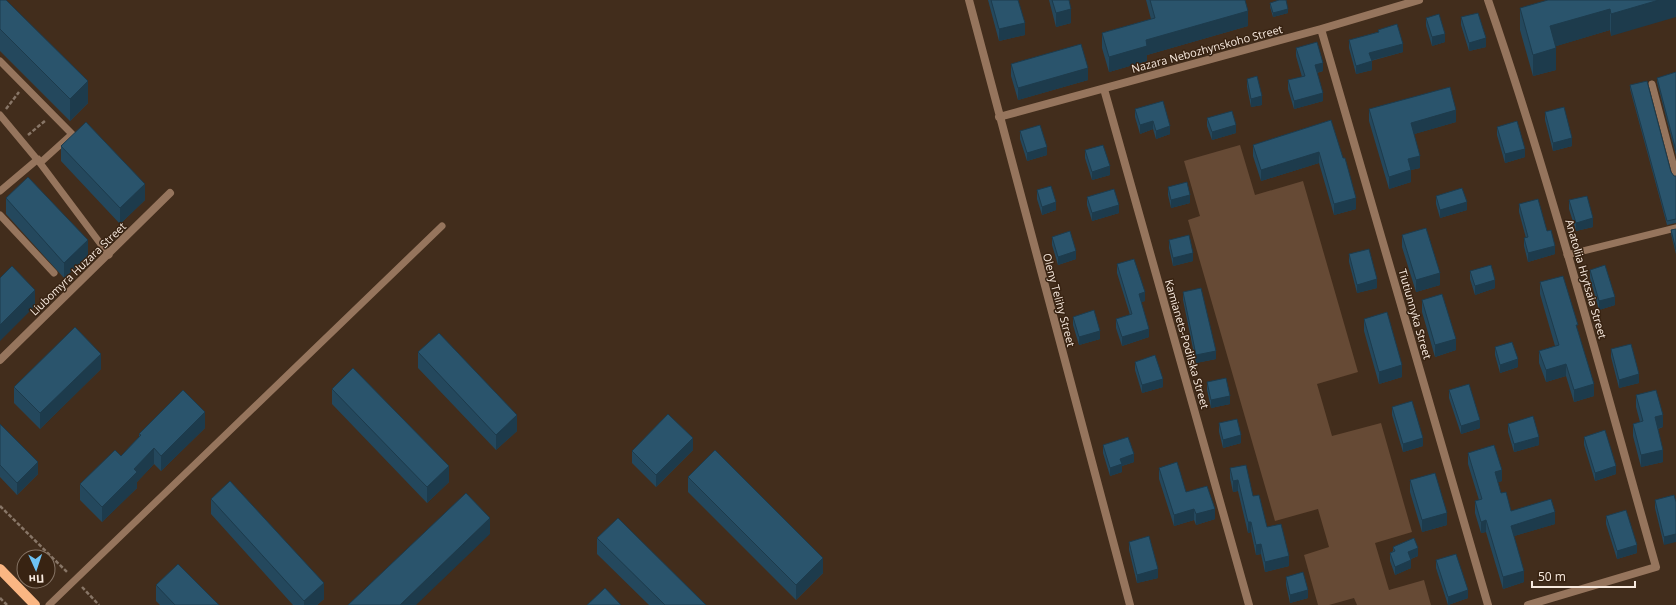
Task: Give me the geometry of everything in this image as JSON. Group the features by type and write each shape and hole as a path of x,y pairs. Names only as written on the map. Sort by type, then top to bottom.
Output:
{"main road":[{"path":"0,569 35,605"}],"street":[{"name":"Oleny Telihy Street","path":"969,0 1130,605"},
{"name":"Nazara Nebozhynskoho Street","path":"1000,117 1321,29 1420,0"},
{"name":"Anatoliia Hrytsaia Street","path":"1488,0 1517,86 1568,255 1656,567 1528,605"},
{"name":"Tiutiunnyka Street","path":"1321,29 1488,605"},
{"name":"Kamianets-Podilska Street","path":"1104,89 1249,605"},
{"name":"Liubomyra Huzara Street","path":"0,360 109,255 170,193"}],"lane":[{"path":"0,61 72,134 0,191"},
{"path":"1652,84 1676,175"},
{"path":"0,115 39,161 109,255"},
{"path":"0,215 54,273"},
{"path":"49,605 442,226"},
{"path":"1568,255 1676,228"}],"path":[{"path":"0,115 24,85"},
{"path":"22,140 53,115"},
{"path":"0,506 99,605"},
{"path":"0,598 7,605"}],"shaded area":[{"path":"1240,145 1255,195 1303,181 1358,372 1317,384 1332,436 1381,423 1412,532 1375,543 1389,590 1424,580 1431,605 1357,605 1354,598 1329,605 1318,605 1304,555 1329,547 1318,509 1275,521 1188,220 1200,216 1184,161"}],"building":[{"path":"0,0 6,0 88,81 70,99 0,29"},
{"path":"991,0 1018,0 1025,23 999,29"},
{"path":"1052,0 1069,0 1071,9 1056,13"},
{"path":"1150,0 1245,0 1248,11 1146,40 1147,46 1109,57 1102,33 1155,18"},
{"path":"1279,0 1286,0 1288,9 1273,13 1270,3"},
{"path":"1548,0 1659,0 1611,14 1610,9 1550,26 1556,48 1533,55 1520,8"},
{"path":"1478,13 1486,38 1469,43 1461,17"},
{"path":"1439,14 1445,34 1432,37 1426,18"},
{"path":"1397,24 1403,44 1369,53 1372,61 1356,66 1349,40 1379,32 1378,30"},
{"path":"1317,42 1323,63 1315,65 1323,93 1294,101 1288,80 1305,76 1296,48"},
{"path":"1081,44 1088,68 1018,88 1011,64"},
{"path":"1676,72 1676,151 1657,78"},
{"path":"1257,76 1262,96 1251,99 1247,79"},
{"path":"1647,81 1671,172 1674,176 1676,176 1676,219 1667,221 1630,85"},
{"path":"1450,87 1456,110 1411,123 1420,156 1408,159 1411,170 1389,177 1369,109"},
{"path":"1163,101 1170,126 1156,131 1153,121 1140,125 1135,109"},
{"path":"1564,107 1572,138 1553,143 1545,112"},
{"path":"1232,111 1236,125 1212,132 1207,118"},
{"path":"1331,120 1343,158 1345,158 1356,198 1334,204 1319,152 1261,170 1253,145"},
{"path":"1517,121 1525,149 1505,154 1497,127"},
{"path":"86,122 145,184 120,208 61,146"},
{"path":"1040,125 1047,147 1027,153 1020,131"},
{"path":"1103,145 1110,166 1092,172 1085,150"},
{"path":"28,177 88,240 64,263 6,198"},
{"path":"1187,182 1190,195 1171,200 1168,187"},
{"path":"1051,186 1056,202 1042,207 1037,190"},
{"path":"1462,188 1467,202 1440,210 1436,196"},
{"path":"1114,189 1119,205 1092,213 1087,197"},
{"path":"1587,196 1593,218 1576,223 1569,200"},
{"path":"1538,199 1547,231 1551,230 1555,246 1528,253 1524,238 1528,237 1519,204"},
{"path":"1426,228 1440,273 1416,280 1402,235"},
{"path":"1676,229 1676,250 1671,230"},
{"path":"1070,231 1076,251 1058,257 1052,237"},
{"path":"1189,235 1193,253 1173,258 1169,240"},
{"path":"1369,249 1377,279 1357,285 1349,254"},
{"path":"1134,259 1145,292 1139,294 1149,329 1122,337 1116,319 1132,314 1117,264"},
{"path":"1491,265 1495,280 1475,286 1470,271"},
{"path":"1605,265 1615,297 1599,301 1590,270"},
{"path":"12,266 35,290 0,325 0,278"},
{"path":"1563,276 1594,384 1574,390 1566,364 1546,370 1539,351 1559,345 1540,282"},
{"path":"1201,288 1216,351 1196,355 1183,292"},
{"path":"1442,294 1456,339 1435,345 1422,300"},
{"path":"1094,310 1100,331 1079,337 1073,317"},
{"path":"1387,312 1402,365 1379,372 1364,319"},
{"path":"75,327 101,354 40,413 14,387"},
{"path":"439,333 517,415 496,435 418,352"},
{"path":"1512,342 1518,359 1500,365 1495,347"},
{"path":"1631,344 1639,374 1619,380 1611,349"},
{"path":"1155,355 1163,379 1142,385 1135,362"},
{"path":"353,368 449,466 427,487 332,389"},
{"path":"1226,378 1230,396 1211,400 1207,382"},
{"path":"1469,384 1480,420 1461,426 1449,390"},
{"path":"183,390 205,412 161,456 154,448 134,469 137,472 102,507 80,484 115,450 121,456 141,435 139,434"},
{"path":"1656,390 1663,415 1655,417 1663,450 1641,455 1633,424 1643,421 1636,395"},
{"path":"1412,401 1423,438 1403,444 1392,407"},
{"path":"668,414 693,438 656,475 632,451"},
{"path":"1533,416 1539,437 1514,444 1508,424"},
{"path":"1237,419 1241,435 1223,440 1219,423"},
{"path":"0,424 38,462 17,483 0,465"},
{"path":"1605,430 1616,466 1595,473 1584,437"},
{"path":"1128,437 1134,454 1120,459 1122,464 1110,468 1103,445"},
{"path":"1494,445 1502,470 1495,472 1501,493 1506,492 1511,511 1551,499 1555,512 1511,526 1524,571 1503,577 1486,520 1481,522 1475,501 1482,499 1468,453"},
{"path":"715,450 823,558 796,585 688,477"},
{"path":"1177,462 1186,492 1207,486 1215,509 1196,514 1194,509 1174,515 1159,468"},
{"path":"1246,465 1253,496 1259,495 1267,527 1281,524 1289,556 1265,562 1261,544 1256,545 1251,522 1248,522 1238,480 1233,481 1230,468"},
{"path":"1435,473 1447,513 1422,520 1410,480"},
{"path":"230,481 324,583 304,601 211,499"},
{"path":"466,493 490,518 400,605 348,605"},
{"path":"1674,495 1676,502 1676,534 1664,537 1655,500"},
{"path":"1626,510 1637,545 1617,551 1606,516"},
{"path":"618,518 706,605 665,605 597,538"},
{"path":"1149,536 1158,569 1137,575 1129,542"},
{"path":"1414,538 1418,548 1408,552 1411,560 1395,567 1390,553 1395,551 1393,547"},
{"path":"1456,554 1468,590 1448,597 1436,560"},
{"path":"178,564 219,605 175,605 156,585"},
{"path":"1303,572 1308,590 1290,595 1286,577"},
{"path":"605,588 621,605 587,605"}]}
